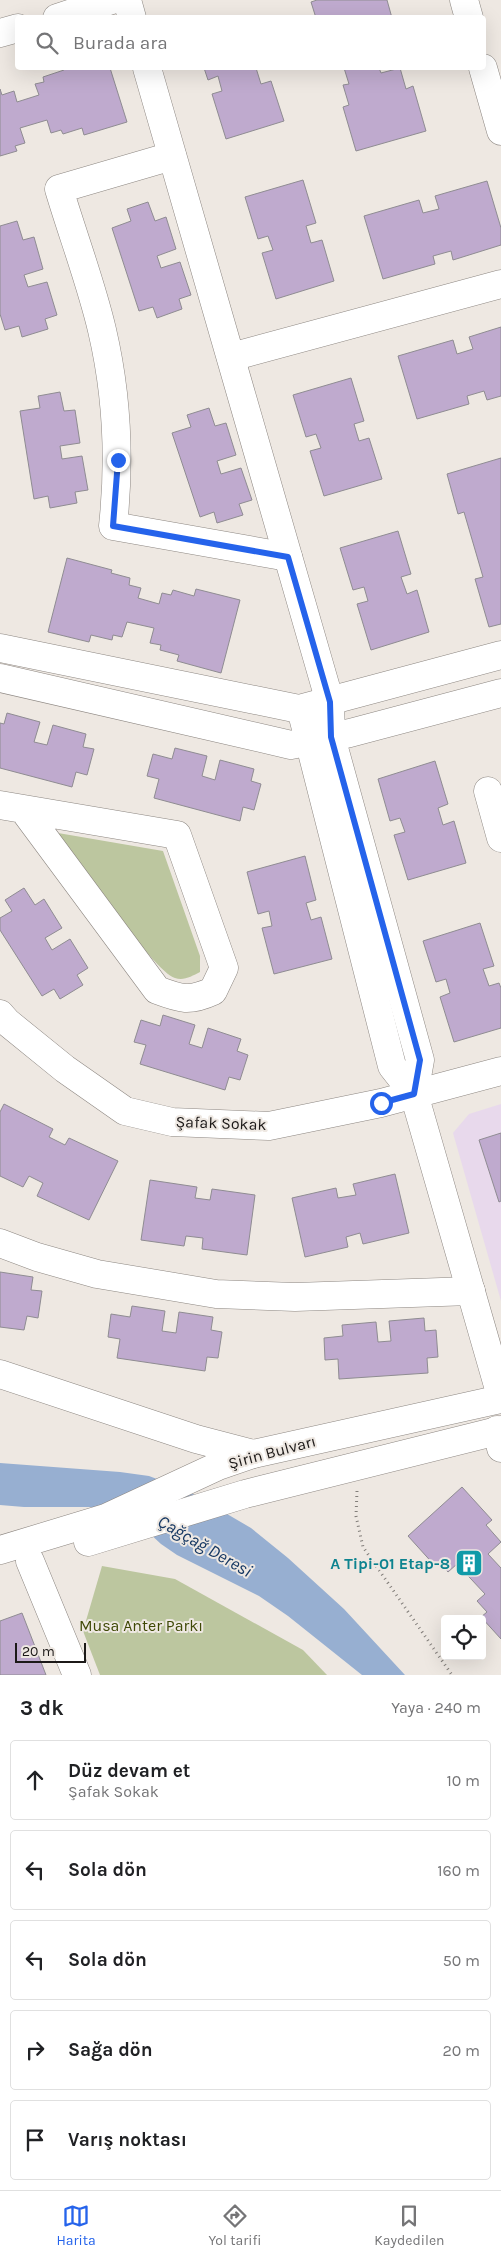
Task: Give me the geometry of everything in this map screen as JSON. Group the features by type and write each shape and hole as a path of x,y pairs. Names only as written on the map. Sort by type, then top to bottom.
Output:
{"street":[{"path":"66,15 112,0"},
{"path":"127,0 131,15"},
{"path":"464,0 468,15"},
{"path":"0,33 15,29"},
{"path":"148,70 330,702 320,739"},
{"path":"484,70 501,131"},
{"path":"172,156 59,189 102,330 113,392 118,460 113,526 288,557"},
{"path":"231,357 501,284"},
{"path":"0,648 274,706 301,709 501,655"},
{"path":"0,678 291,745 501,693"},
{"path":"301,709 320,739 392,1066 414,1094 501,1397"},
{"path":"488,790 501,838"},
{"path":"11,807 177,835 224,968 213,991 196,998 181,999 157,990 11,807"},
{"name":"Şafak Sokak","path":"0,1014 6,1022 65,1069 125,1111 172,1122 269,1126 414,1094 501,1071"},
{"path":"0,1244 97,1274 216,1294 295,1296 470,1291"},
{"path":"0,1374 196,1439 253,1454"},
{"name":"Şirin Bulvarı","path":"110,1526 218,1466 253,1454 501,1397"},
{"name":"Şirin Bulvarı","path":"0,1568 18,1551 110,1526 357,1465 500,1436"},
{"path":"18,1551 77,1675"}],"path":[{"path":"357,1465 356,1516 363,1547 452,1675"}],"shaded area":[{"path":"501,1104 501,1301 453,1133 469,1114"}],"green space":[{"path":"58,833 163,851 200,956 200,972 182,979 175,978 164,971 133,936"},
{"name":"Musa Anter Parkı","path":"102,1566 175,1579 303,1650 327,1675 100,1675 83,1631"}],"water":[{"name":"Çağçağ Deresi","path":"0,1463 149,1476 186,1490 251,1528 288,1558 344,1609 405,1675 362,1675 288,1616 259,1596 177,1555 161,1544 135,1520 97,1507 24,1507 0,1505"}],"building":[{"path":"317,0 387,0 391,15 315,15 311,2"},
{"path":"64,70 111,70 127,122 84,135 82,128 63,134 61,130 51,133 47,120 20,128 25,143 15,146 17,151 0,156 0,89 2,95 14,91 17,102 39,95 35,84 44,82 43,77"},
{"path":"205,70 257,70 261,84 271,81 284,121 226,139 212,94 222,91 218,76 208,80"},
{"path":"345,70 380,70 381,73 401,70 406,89 413,86 426,131 356,151 343,107 349,105 343,85 349,84"},
{"path":"303,180 316,223 306,226 311,243 322,240 334,281 276,299 262,253 273,250 268,236 258,239 245,197"},
{"path":"487,181 501,228 501,245 453,260 451,251 433,256 435,264 383,279 364,216 419,200 423,213 439,209 435,196"},
{"path":"148,202 155,221 166,217 176,249 157,256 161,268 180,262 191,295 179,299 182,309 157,318 153,307 139,311 112,228 131,221 127,209"},
{"path":"17,221 23,240 34,237 43,269 24,275 28,287 47,282 57,315 45,319 48,329 22,337 19,326 5,330 0,314 0,226"},
{"path":"501,327 501,396 487,400 484,391 467,396 469,404 417,419 398,356 453,340 457,354 473,349 469,337"},
{"path":"351,378 364,421 354,424 359,441 369,438 382,479 324,496 310,451 321,448 316,434 306,437 293,395"},
{"path":"60,392 64,411 75,410 80,443 60,446 62,459 82,456 88,490 75,492 77,503 50,508 48,496 34,499 20,411 40,408 38,396"},
{"path":"209,408 215,426 226,423 236,455 217,461 221,474 241,468 252,500 239,504 243,515 217,523 214,512 200,517 172,433 191,427 187,415"},
{"path":"501,458 501,624 489,627 475,579 483,577 464,512 458,514 447,474"},
{"path":"398,531 411,574 401,577 407,594 417,590 429,632 371,650 357,604 368,601 364,587 353,590 340,548"},
{"path":"67,558 112,570 111,573 130,578 129,585 141,588 138,598 159,604 162,593 171,595 173,590 194,596 196,589 240,600 221,673 177,661 179,655 160,650 161,645 150,643 154,628 127,622 122,637 113,635 112,640 91,635 89,642 48,632"},
{"path":"7,713 40,722 34,742 47,745 53,725 86,734 83,747 94,749 87,775 76,772 72,787 0,768 0,723 4,724"},
{"path":"175,748 207,756 202,776 215,780 220,760 254,769 251,781 261,784 254,810 243,807 240,821 154,798 159,779 147,776 153,754 172,759"},
{"path":"435,761 448,804 438,808 443,825 454,821 466,863 408,880 394,835 405,832 400,818 390,821 378,779"},
{"path":"305,856 316,900 306,903 311,920 321,917 332,959 274,974 262,928 272,926 269,911 258,914 247,872"},
{"path":"24,888 35,905 44,899 62,928 45,938 52,950 70,939 88,968 77,975 83,985 60,999 54,989 42,996 0,930 0,918 12,911 5,900"},
{"path":"480,923 494,966 483,969 489,986 499,983 501,988 501,1028 454,1042 440,997 450,993 446,979 436,982 423,941"},
{"path":"163,1015 195,1025 189,1044 202,1048 208,1028 241,1039 237,1051 248,1055 240,1080 229,1077 225,1090 140,1064 146,1045 134,1042 141,1020 160,1026"},
{"path":"4,1104 53,1129 49,1137 65,1145 69,1138 118,1161 89,1220 37,1196 43,1183 29,1176 23,1187 0,1176 0,1112"},
{"path":"501,1133 501,1201 499,1202 479,1140"},
{"path":"395,1174 409,1233 363,1244 360,1233 346,1237 348,1247 305,1257 292,1198 336,1188 338,1198 356,1195 353,1184"},
{"path":"150,1180 197,1187 195,1198 210,1200 212,1189 255,1195 247,1255 202,1249 203,1238 186,1236 184,1246 141,1240"},
{"path":"0,1272 33,1277 31,1290 42,1291 38,1318 27,1316 24,1330 0,1327"},
{"path":"132,1306 165,1311 162,1331 176,1333 179,1312 213,1317 211,1330 222,1332 218,1358 207,1357 205,1371 117,1358 120,1339 108,1337 111,1314 130,1317"},
{"path":"424,1318 425,1331 436,1330 438,1357 427,1358 428,1373 339,1379 338,1359 325,1360 324,1338 343,1336 342,1325 376,1322 378,1342 391,1341 389,1321"},
{"name":"A Tipi-01 Etap-8","path":"462,1487 492,1520 486,1525 501,1542 488,1554 501,1568 501,1639 486,1622 486,1615 483,1615 487,1612 477,1601 485,1594 457,1564 448,1572 440,1563 436,1567 408,1536"},
{"path":"22,1613 46,1675 0,1675 0,1621"}],"place":[{"name":"A Tipi-01 Etap-8","path":"469,1563"}],"route":[{"path":"118,460 113,526 288,557 330,702 331,737 420,1060 414,1094 381,1103"}]}
